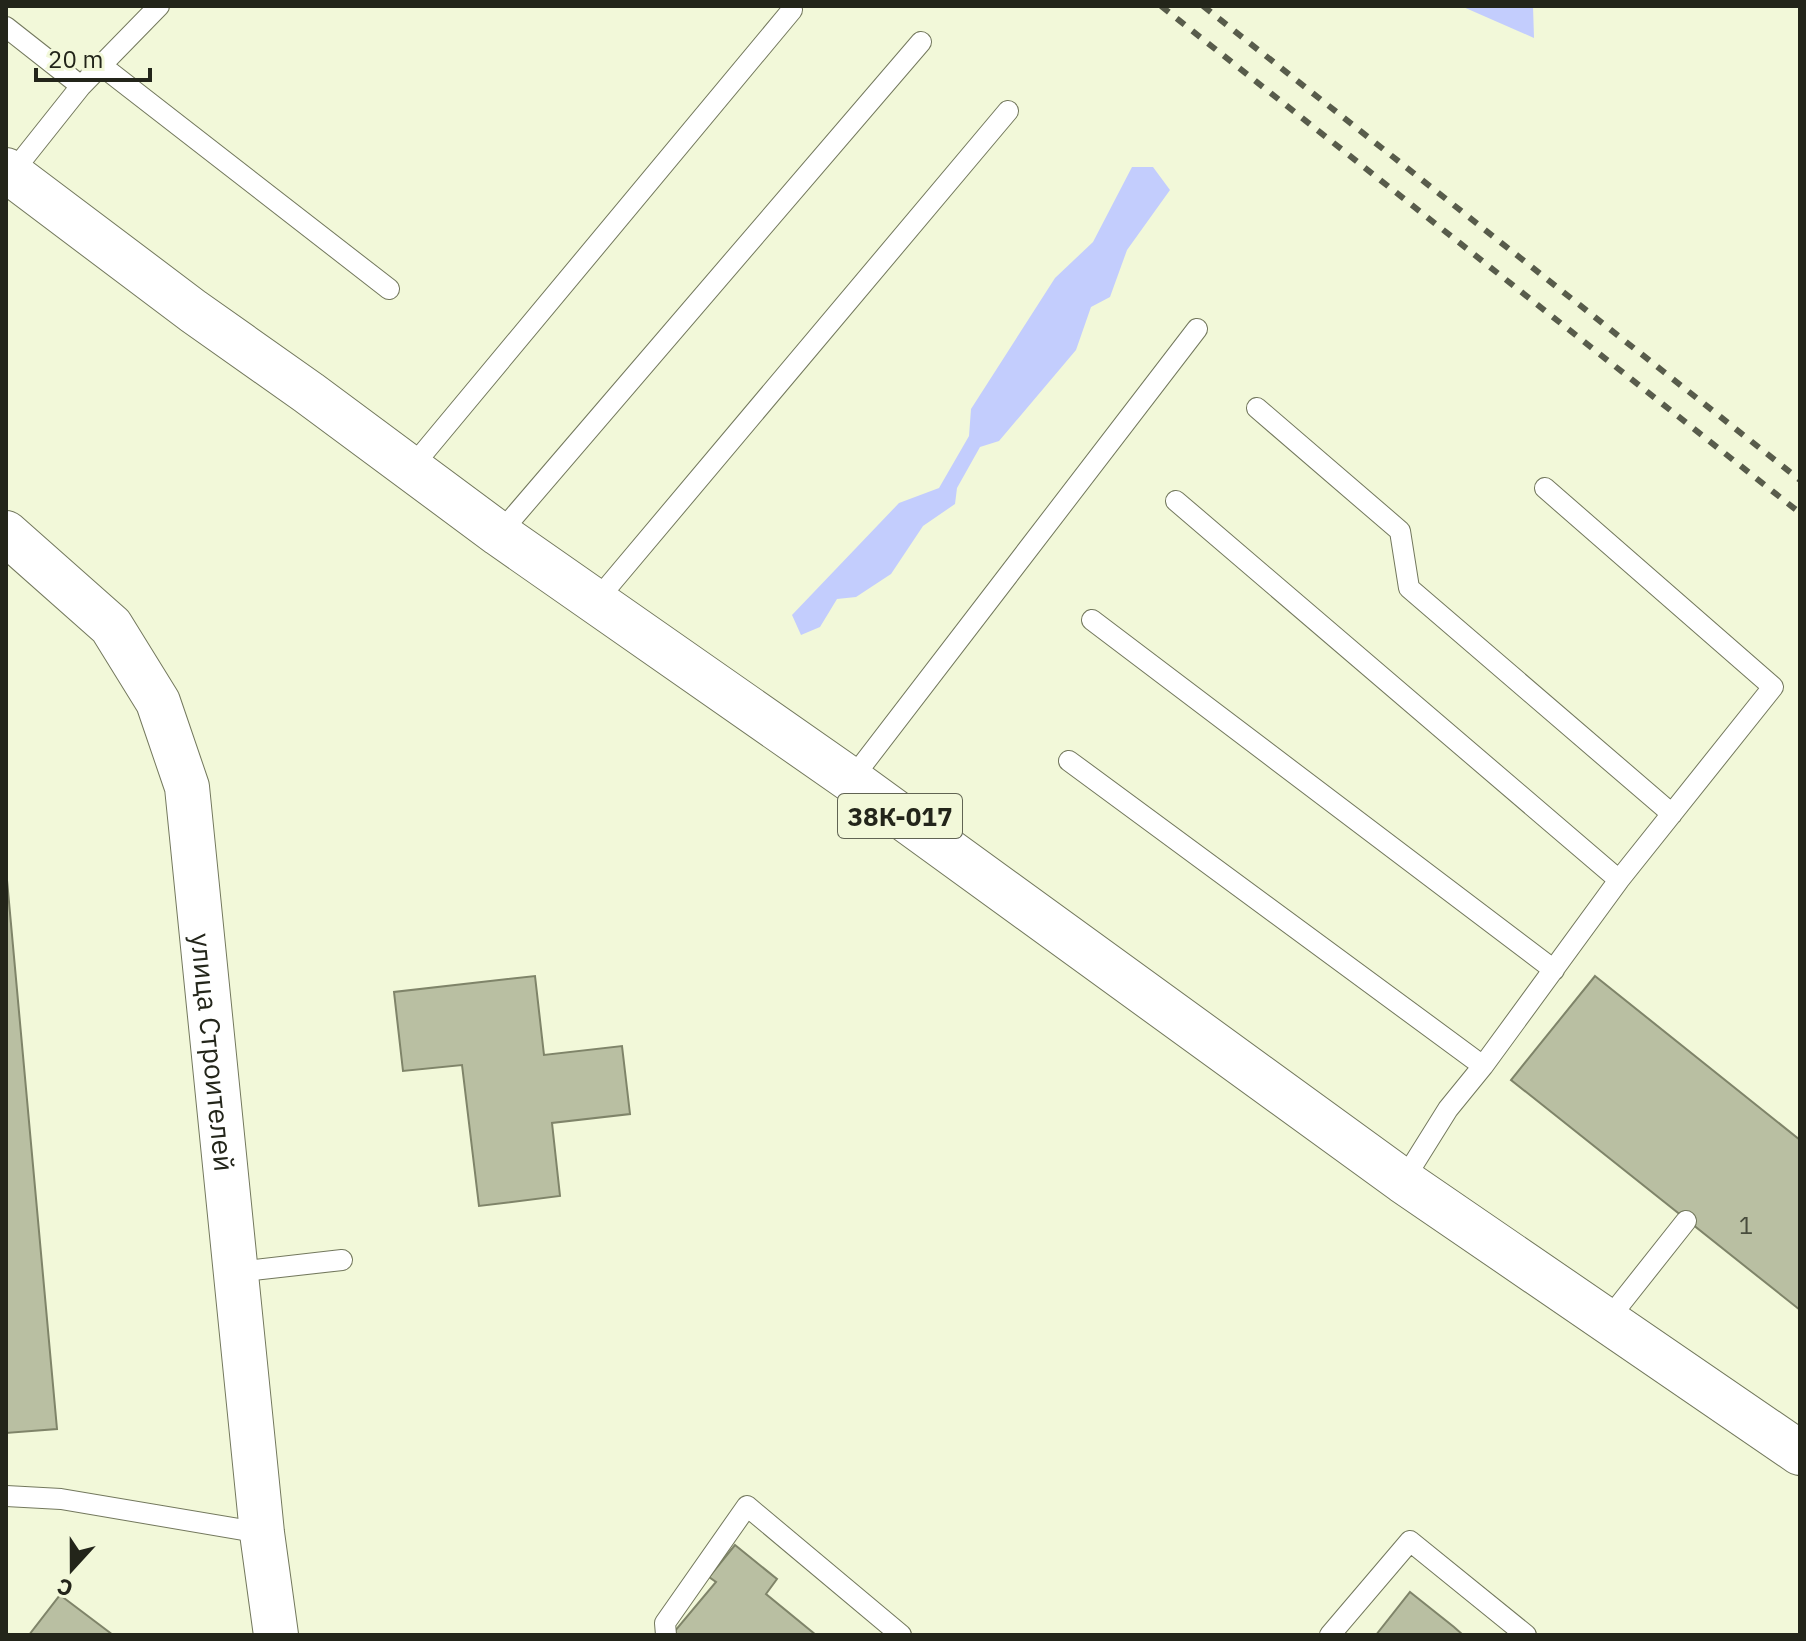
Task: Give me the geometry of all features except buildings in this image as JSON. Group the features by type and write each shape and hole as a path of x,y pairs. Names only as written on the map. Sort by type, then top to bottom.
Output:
{"main road":[{"name":"38К-017","path":"8,172 499,534 851,780 1403,1181 1800,1453"},
{"name":"улица Строителей","path":"6,533 111,626 158,702 187,787 262,1533 276,1635"}],"lane":[{"path":"8,172 81,86 159,6"},
{"path":"411,468 792,10"},
{"path":"6,27 81,86"},
{"path":"499,534 921,42"},
{"path":"102,66 389,289"},
{"path":"596,601 1008,111"},
{"path":"851,780 1197,329"},
{"path":"1257,408 1400,531 1409,588 1672,814"},
{"path":"1403,1181 1448,1109 1619,880 1773,687 1545,488"},
{"path":"1176,501 1619,880"},
{"path":"1092,620 1554,970"},
{"path":"1069,761 1483,1066"},
{"path":"1606,1322 1686,1221"},
{"path":"236,1272 342,1260"},
{"path":"6,1496 61,1499 262,1533"},
{"path":"666,1635 665,1623 747,1506 901,1635"},
{"path":"1330,1635 1410,1541 1526,1635"}],"water":[{"path":"1461,6 1533,6 1534,38"},
{"path":"1132,167 1153,167 1170,190 1127,250 1110,297 1091,307 1076,350 999,441 980,447 957,488 955,504 923,526 891,574 856,597 837,599 820,627 801,635 792,615 899,503 939,488 969,436 971,409 1055,278 1093,242"}],"railway":[{"path":"1161,6 1800,513"},
{"path":"1203,6 1800,480"}]}
